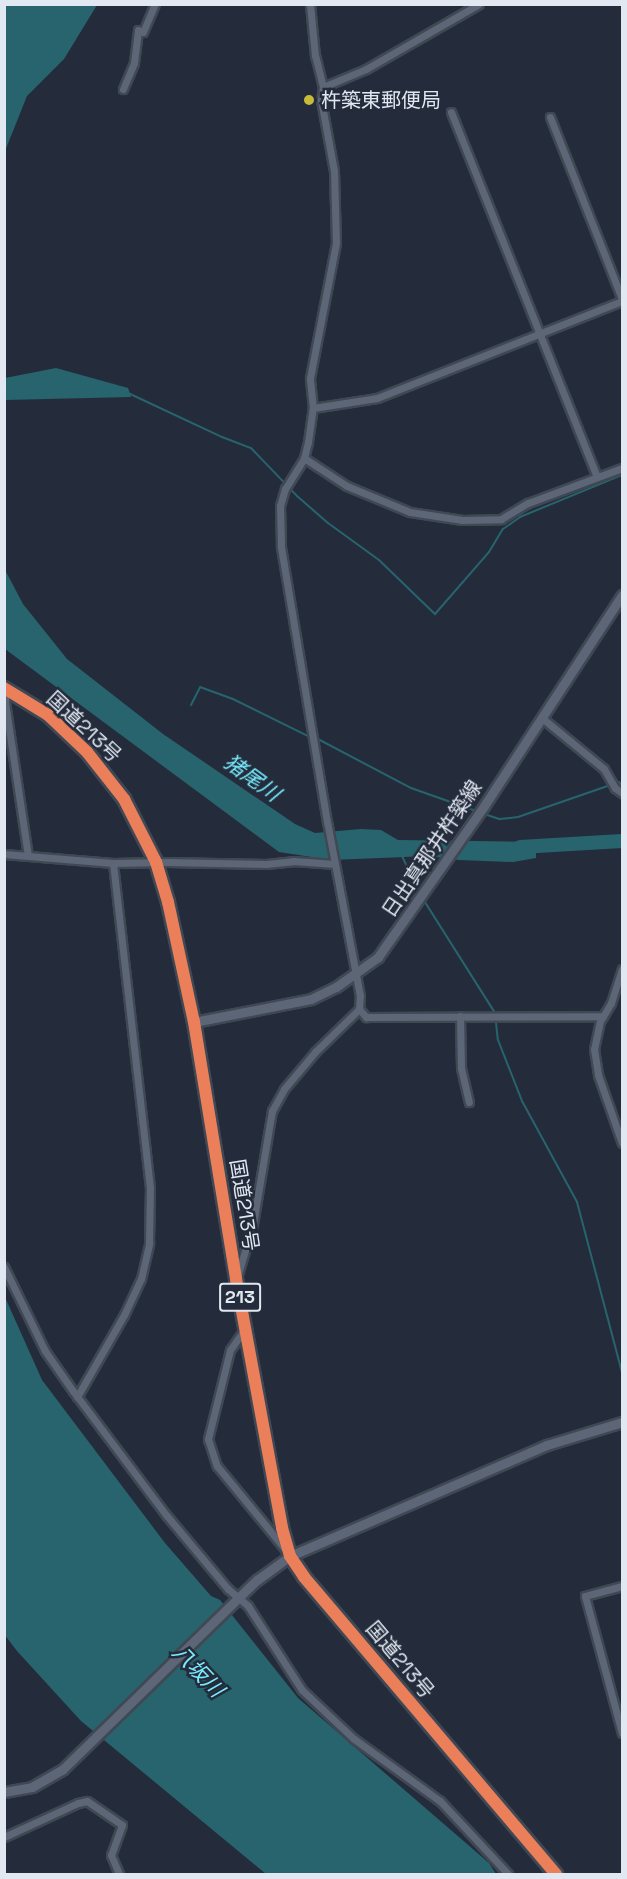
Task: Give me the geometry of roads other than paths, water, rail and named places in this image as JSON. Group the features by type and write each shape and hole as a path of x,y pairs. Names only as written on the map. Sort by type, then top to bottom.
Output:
{"highway":[{"name":"国道213号","path":"5,689 48,715 87,752 124,799 156,862 168,902 194,1022 236,1279 282,1528 290,1556 304,1577 556,1875"}],"street":[{"path":"123,89 134,63 138,30 143,32 155,4"},
{"path":"236,1279 253,1224 272,1111 284,1089 315,1052 358,1009 360,996 327,822 281,546 280,506 285,489 304,458 313,408 310,378 336,243 334,171 321,100 323,87 315,56 310,4"},
{"path":"323,87 366,69 479,4"},
{"path":"451,112 597,477"},
{"path":"313,408 377,398 622,300 550,117"},
{"path":"304,458 347,486 410,512 462,520 501,519 528,503 622,468"},
{"name":"日出真那井杵築線","path":"194,1022 312,999 356,975 378,957 484,806 622,595"},
{"path":"5,689 28,855"},
{"path":"542,718 604,769 615,788 622,794"},
{"path":"4,854 113,863 266,864 293,861 335,864"},
{"path":"77,1397 124,1315 141,1278 149,1243 150,1188 113,863"},
{"path":"622,969 595,1040 595,1062 622,1143"},
{"path":"358,1009 366,1017 603,1016"},
{"path":"460,1016 461,1068 469,1102"},
{"path":"4,1267 45,1351 77,1397 166,1516 248,1606 302,1690 321,1711 354,1739 440,1801 508,1875"},
{"path":"246,1328 230,1350 208,1439 217,1466 290,1556"},
{"path":"4,1792 32,1787 50,1778 257,1580 290,1556 547,1445 622,1422"},
{"path":"622,1586 585,1596 622,1733"},
{"path":"4,1837 87,1801 122,1825 111,1855 118,1875"}],"water":[{"path":"5,4 97,5 64,59 27,96 5,151"},
{"path":"56,368 128,388 131,397 5,400 5,378"},
{"path":"4,568 23,604 67,659 163,734 295,824 315,833 361,829 381,830 398,840 536,842 536,858 513,862 459,860 429,856 331,860 279,852 5,649"},
{"name":"八坂川","path":"4,1295 42,1380 165,1543 211,1596 220,1600 298,1698 489,1863 496,1874 266,1874 81,1721 17,1651 4,1634"}],"waterway":[{"path":"128,393 251,448 297,496 328,523 379,560 435,614 489,552 503,529 520,517 622,475"},
{"path":"191,705 200,687 233,699 310,737"},
{"path":"316,738 411,788 476,811"},
{"path":"481,813 500,819 518,817 619,782 622,785"},
{"name":"猪尾川","path":"520,847 622,841"},
{"path":"402,856 420,894"},
{"path":"423,899 495,1013 498,1040 522,1101 577,1202 622,1372"}],"place":[{"name":"杵築東郵便局","path":"309,100"}]}
